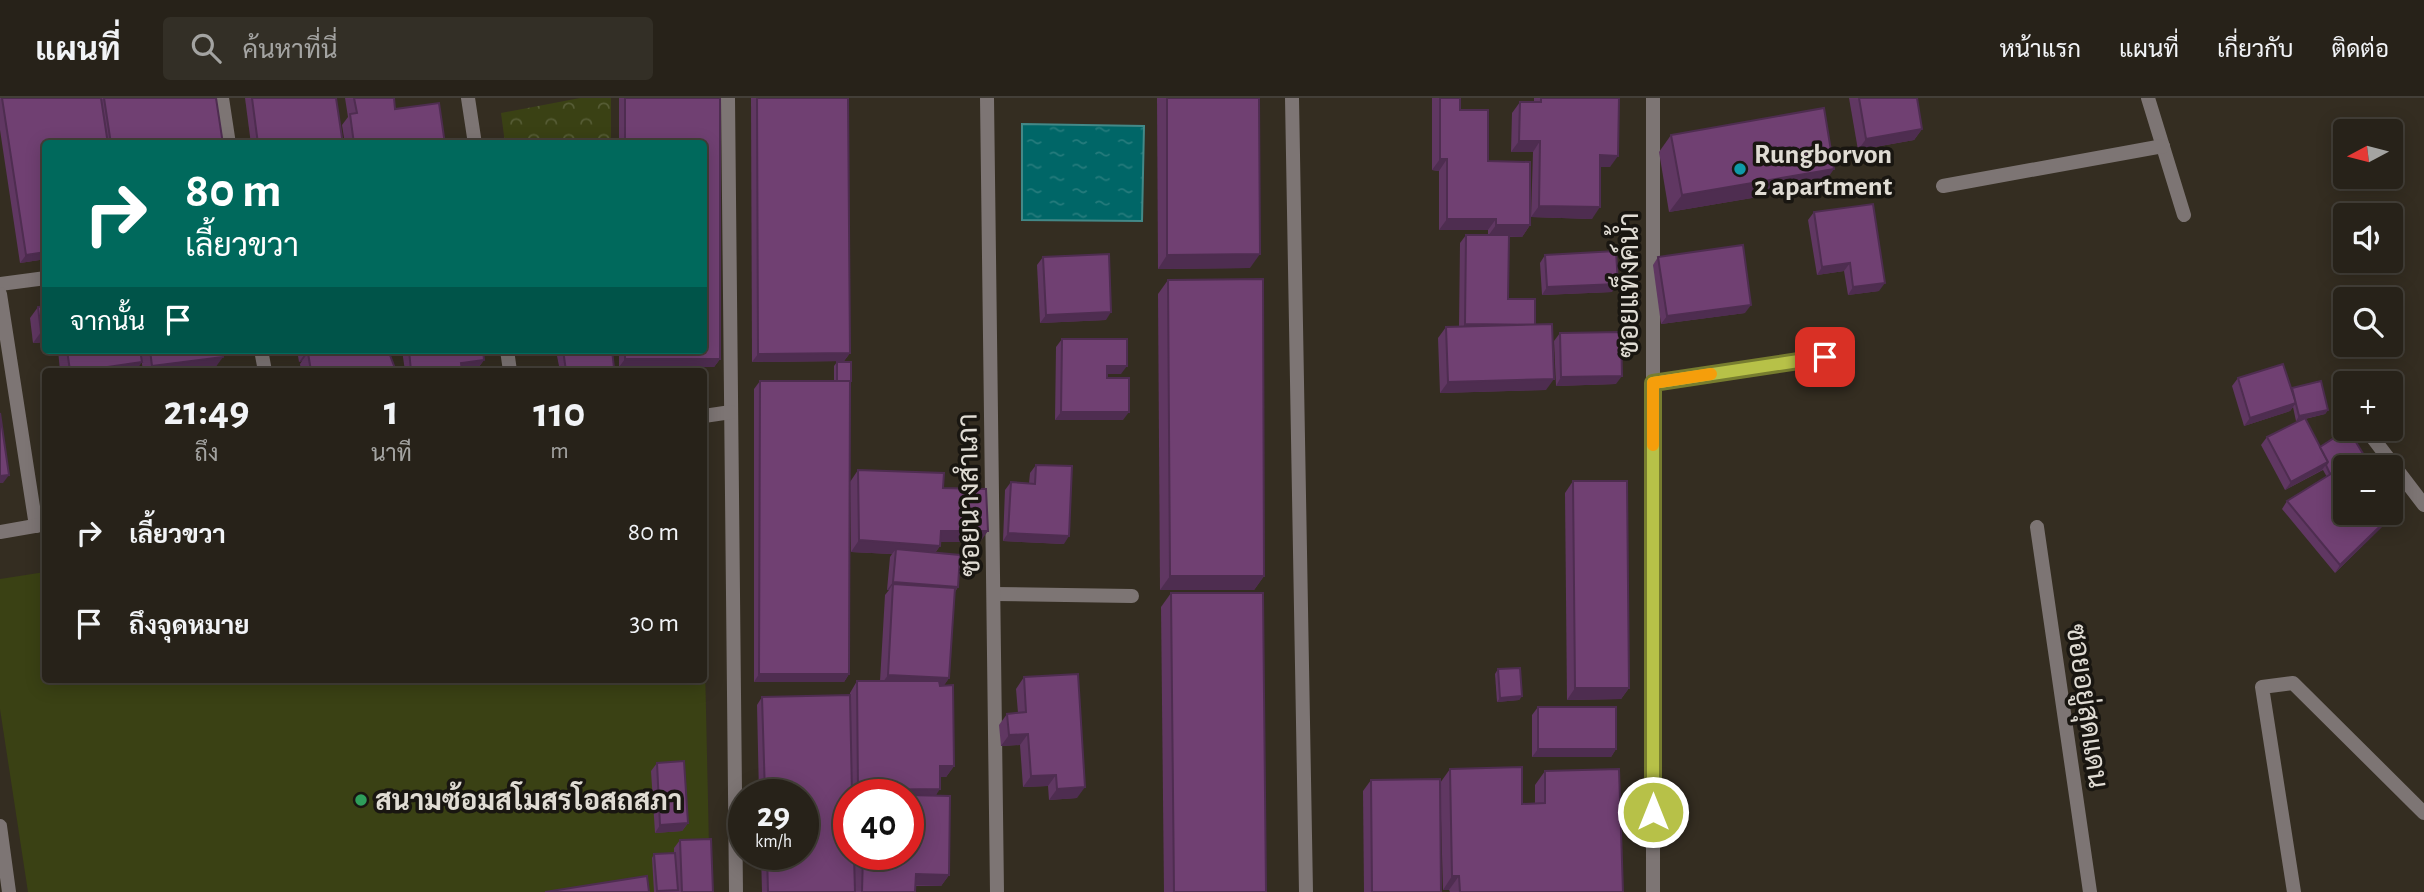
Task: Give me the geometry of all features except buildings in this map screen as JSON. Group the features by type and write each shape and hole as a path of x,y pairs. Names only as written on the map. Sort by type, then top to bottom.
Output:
{"street":[{"path":"222,98 228,140"},
{"path":"468,98 474,140"},
{"path":"728,98 736,892"},
{"name":"ซอยนางสำเภา","path":"988,98 997,892"},
{"path":"1292,98 1306,892"},
{"name":"ซอยแท็งค์น้ำ","path":"1653,98 1653,892"},
{"path":"2148,98 2184,215"},
{"path":"1943,186 2163,146"},
{"path":"0,284 42,279"},
{"path":"0,294 41,525 0,532"},
{"path":"1653,383 1825,357"},
{"path":"707,416 731,412"},
{"path":"2376,441 2421,497"},
{"name":"ซอยอยู่สุดแดน","path":"2037,527 2090,892"},
{"path":"993,594 1132,596"},
{"path":"2294,892 2262,687 2293,683 2424,814"},
{"path":"0,826 6,892"}],"green space":[{"path":"580,98 611,98 611,140 505,140 501,113"},
{"name":"สนามซ้อมสโมสรโอสถสภา","path":"42,572 42,683 705,683 710,892 28,892 0,709 0,579"}],"water":[{"path":"1022,124 1144,126 1142,221 1022,220"}],"slow traffic":[{"path":"1653,445 1653,383 1711,374"}],"place":[{"name":"Rungborvon 2 apartment","path":"1740,169"},
{"name":"สนามซ้อมสโมสรโอสถสภา","path":"361,800"}],"route":[{"path":"1653,812 1653,383 1825,357"}]}
